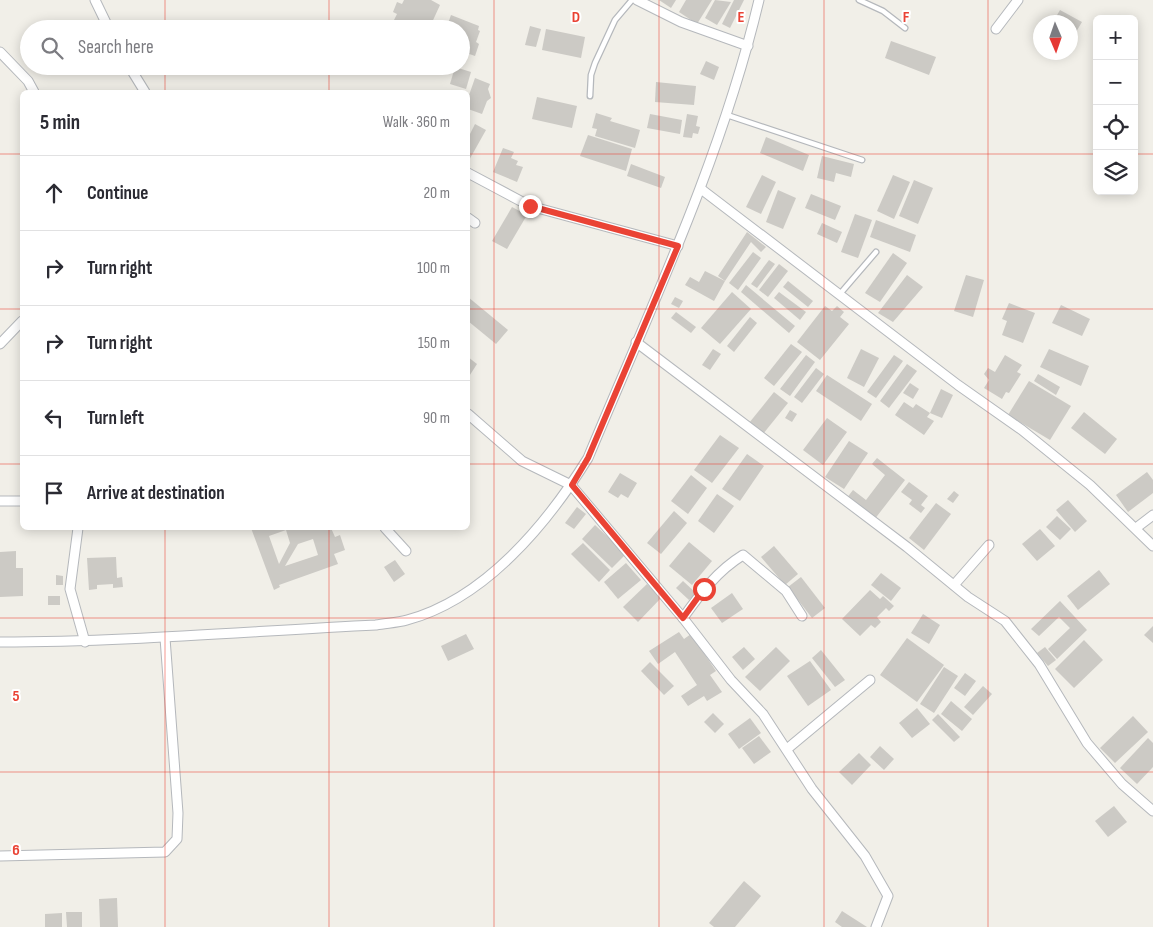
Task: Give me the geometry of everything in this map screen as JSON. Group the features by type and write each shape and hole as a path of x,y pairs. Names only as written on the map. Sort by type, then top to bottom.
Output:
{"street":[{"path":"94,0 104,20"},
{"path":"637,0 681,22 748,46"},
{"path":"0,642 85,642 376,625 406,620 440,606 469,590 501,565 536,532 572,485 588,458 701,189 727,115 748,46 759,0"},
{"path":"996,30 1018,0"},
{"path":"0,52 20,73"},
{"path":"21,75 33,90"},
{"path":"135,75 144,90"},
{"path":"470,174 530,206 678,246"},
{"path":"701,189 1022,430 1090,485 1153,546"},
{"path":"0,344 20,323"},
{"path":"636,342 907,547 954,585 1005,621 1039,664 1087,743 1122,784 1153,811"},
{"path":"470,416 522,461 572,485 683,618 731,680 763,714 812,789 864,856 888,896 876,927"},
{"path":"0,501 20,501"},
{"path":"1136,528 1153,515"},
{"path":"78,530 70,589 85,642"},
{"path":"387,530 406,550"},
{"path":"954,585 989,545"},
{"path":"683,618 704,589 729,564 743,555 786,591 802,616"},
{"path":"0,856 165,852 177,839 178,813 166,638"},
{"path":"787,749 870,680"}],"lane":[{"path":"590,96 595,63 602,52 614,20 632,0"},
{"path":"858,0 883,12 905,28"},
{"path":"727,115 862,160"},
{"path":"839,294 876,252"}],"building":[{"path":"404,0 431,0 440,5 433,20 394,20 397,14 393,12 397,2 402,4"},
{"path":"659,0 676,0 671,8"},
{"path":"686,0 712,0 697,24 679,12"},
{"path":"715,0 731,2 717,25 705,18"},
{"path":"734,0 744,0 730,28 722,24"},
{"path":"1060,10 1069,15 1057,15"},
{"path":"451,15 464,20 449,20"},
{"path":"1078,20 1082,22 1078,29"},
{"path":"470,22 479,26 478,30 480,31 476,42 479,44 475,56 470,54"},
{"path":"530,26 541,29 536,47 525,45"},
{"path":"546,29 585,37 581,58 542,50"},
{"path":"891,41 936,57 929,75 885,58"},
{"path":"706,61 719,67 714,80 700,74"},
{"path":"471,72 466,89 450,84 453,75 470,75"},
{"path":"475,78 490,84 488,89 491,98 487,101 482,114 470,110 470,92"},
{"path":"656,82 696,86 694,105 655,102"},
{"path":"537,97 577,106 572,128 532,119"},
{"path":"596,113 612,118 610,121 640,130 635,148 595,136 597,129 592,128"},
{"path":"650,114 682,120 680,134 647,128"},
{"path":"687,114 698,116 696,126 700,127 698,134 693,133 692,138 683,137"},
{"path":"475,124 486,130 470,158 470,134"},
{"path":"588,135 632,149 626,171 580,156"},
{"path":"766,137 809,155 803,171 760,153"},
{"path":"503,148 514,152 511,158 518,161 516,165 523,167 517,182 493,172"},
{"path":"822,156 854,164 851,177 836,173 834,182 817,178"},
{"path":"631,164 665,177 661,188 627,176"},
{"path":"762,175 776,182 761,214 746,207"},
{"path":"893,175 910,182 894,219 877,211"},
{"path":"914,180 933,188 918,224 899,216"},
{"path":"778,190 796,198 783,229 766,222"},
{"path":"811,194 841,206 835,220 805,208"},
{"path":"512,207 527,215 507,249 492,241"},
{"path":"855,214 872,220 858,258 841,252"},
{"path":"876,220 916,235 910,252 870,237"},
{"path":"822,223 842,232 837,243 817,234"},
{"path":"747,232 766,247 761,252 751,242 725,281 718,276"},
{"path":"753,252 761,258 738,290 729,283"},
{"path":"893,253 907,263 880,302 865,293"},
{"path":"769,260 775,264 757,288 751,284"},
{"path":"779,264 788,271 768,297 759,290"},
{"path":"705,271 725,281 714,301 685,285 690,277 699,282"},
{"path":"907,275 923,287 893,322 878,313"},
{"path":"966,275 984,280 973,317 954,311"},
{"path":"788,281 813,301 808,307 783,287"},
{"path":"746,285 795,326 789,333 741,292"},
{"path":"732,292 751,309 720,344 701,328"},
{"path":"779,292 806,312 800,320 774,298"},
{"path":"675,297 683,301 679,308 671,304"},
{"path":"470,299 508,330 496,344 470,323"},
{"path":"1009,303 1035,313 1023,343 1002,335 1007,321 1002,319"},
{"path":"1061,305 1090,319 1082,336 1052,323"},
{"path":"825,306 832,311 837,306 844,312 840,317 849,324 820,360 797,342"},
{"path":"676,312 696,327 691,333 671,318"},
{"path":"750,317 757,323 734,352 727,346"},
{"path":"791,344 802,352 774,386 764,378"},
{"path":"713,349 721,354 710,370 702,365"},
{"path":"861,349 879,358 864,387 847,378"},
{"path":"1049,349 1089,366 1081,386 1040,367"},
{"path":"806,355 815,362 790,396 780,389"},
{"path":"894,355 903,361 876,398 867,392"},
{"path":"1005,355 1022,365 1017,372 1021,374 1009,393 1006,392 1002,399 984,388 989,380 984,374 988,368 995,372"},
{"path":"470,359 477,364 470,375"},
{"path":"907,364 917,371 889,408 880,401"},
{"path":"816,368 824,374 802,403 794,397"},
{"path":"1038,374 1060,387 1056,395 1034,381"},
{"path":"827,375 872,404 861,421 816,391"},
{"path":"1029,381 1071,406 1050,440 1008,415"},
{"path":"910,383 919,389 913,399 903,393"},
{"path":"941,389 953,395 942,418 930,413"},
{"path":"774,392 788,403 763,434 749,423"},
{"path":"904,402 913,408 916,404 930,413 927,417 934,421 924,435 895,415"},
{"path":"790,410 797,414 792,422 785,418"},
{"path":"1084,412 1117,439 1105,454 1071,428"},
{"path":"827,418 847,432 823,465 803,450"},
{"path":"720,435 739,448 712,483 694,470"},
{"path":"849,441 868,453 844,489 825,477"},
{"path":"747,454 764,466 740,501 722,489"},
{"path":"877,458 905,480 874,520 846,499 853,490 866,500 885,475 872,464"},
{"path":"1147,472 1153,480 1153,493 1128,512 1116,495"},
{"path":"620,473 637,483 628,498 621,494 618,498 608,492"},
{"path":"691,475 707,488 688,514 671,501"},
{"path":"909,482 928,496 921,505 925,508 921,513 909,504 912,500 901,492"},
{"path":"954,491 959,495 953,503 947,499"},
{"path":"717,494 734,506 714,533 698,521"},
{"path":"1068,500 1087,521 1075,532 1056,510"},
{"path":"936,503 951,514 924,550 909,538"},
{"path":"577,507 586,514 574,529 565,523"},
{"path":"674,511 687,523 661,554 647,543"},
{"path":"1057,516 1071,529 1060,540 1046,527"},
{"path":"595,525 626,554 612,568 582,539"},
{"path":"1040,529 1055,546 1037,561 1022,544"},
{"path":"252,530 286,530 332,530 335,537 340,535 345,550 334,554 338,564 279,585 280,587 274,590","holes":["286,530 290,543 279,564 269,536","313,539 318,555 285,566 298,544"]},
{"path":"689,542 712,561 692,585 669,566"},
{"path":"583,543 610,570 599,582 571,554"},
{"path":"774,546 798,574 785,585 761,557"},
{"path":"16,551 16,568 23,568 23,596 0,597 0,552"},
{"path":"116,557 117,578 122,577 123,587 113,588 113,584 97,585 97,589 89,590 87,558"},
{"path":"395,560 405,574 394,582 384,567"},
{"path":"626,563 641,580 618,599 604,582"},
{"path":"1099,570 1110,584 1078,610 1067,596"},
{"path":"881,573 901,588 891,601 871,585"},
{"path":"56,575 63,576 63,585 56,585"},
{"path":"801,577 825,608 812,618 788,587"},
{"path":"683,581 696,593 689,600 676,588"},
{"path":"647,584 661,598 638,622 623,607"},
{"path":"870,590 880,599 883,596 894,606 889,611 886,608 877,617 881,622 875,628 871,625 860,636 842,619"},
{"path":"732,593 743,609 722,623 711,608"},
{"path":"48,596 60,596 60,605 48,605"},
{"path":"1060,601 1087,630 1057,659 1048,649 1070,628 1059,617 1039,636 1031,629"},
{"path":"923,614 940,625 929,644 911,633"},
{"path":"1153,626 1153,643 1144,635"},
{"path":"679,632 684,639 691,634 716,671 710,675 722,692 707,701 704,696 688,706 681,696 697,685 675,652 658,664 649,651"},
{"path":"466,634 474,649 448,661 441,646"},
{"path":"907,638 944,665 917,702 880,675"},
{"path":"1084,640 1103,660 1074,688 1055,669"},
{"path":"744,647 755,659 743,670 732,657"},
{"path":"776,647 790,661 760,691 745,677"},
{"path":"1045,647 1056,660 1048,666 1037,653"},
{"path":"821,650 845,680 835,687 812,658"},
{"path":"810,661 831,690 808,706 787,676"},
{"path":"650,662 674,686 664,695 641,671"},
{"path":"944,667 958,676 934,713 920,704"},
{"path":"965,673 976,681 965,696 954,688"},
{"path":"983,686 992,694 973,715 964,707"},
{"path":"951,701 972,719 962,731 941,714"},
{"path":"917,708 930,724 912,738 899,723"},
{"path":"713,713 724,724 715,733 704,722"},
{"path":"938,714 960,737 954,742 932,720"},
{"path":"1133,716 1148,732 1115,763 1100,748"},
{"path":"750,718 761,733 739,749 728,734"},
{"path":"759,736 771,752 754,764 742,748"},
{"path":"1148,738 1153,743 1153,767 1137,784 1120,768"},
{"path":"880,746 894,759 884,770 870,757"},
{"path":"859,753 871,765 852,785 839,772"},
{"path":"1114,806 1127,822 1108,837 1095,821"},
{"path":"744,881 761,896 735,927 714,927 709,923"},
{"path":"117,898 118,927 100,927 99,899"},
{"path":"842,911 867,927 842,927 835,922"},
{"path":"66,912 82,912 82,927 67,927"},
{"path":"62,913 62,927 45,927 45,914"}],"route":[{"path":"530,206 678,246 588,458 572,485 683,618 704,589"}]}
